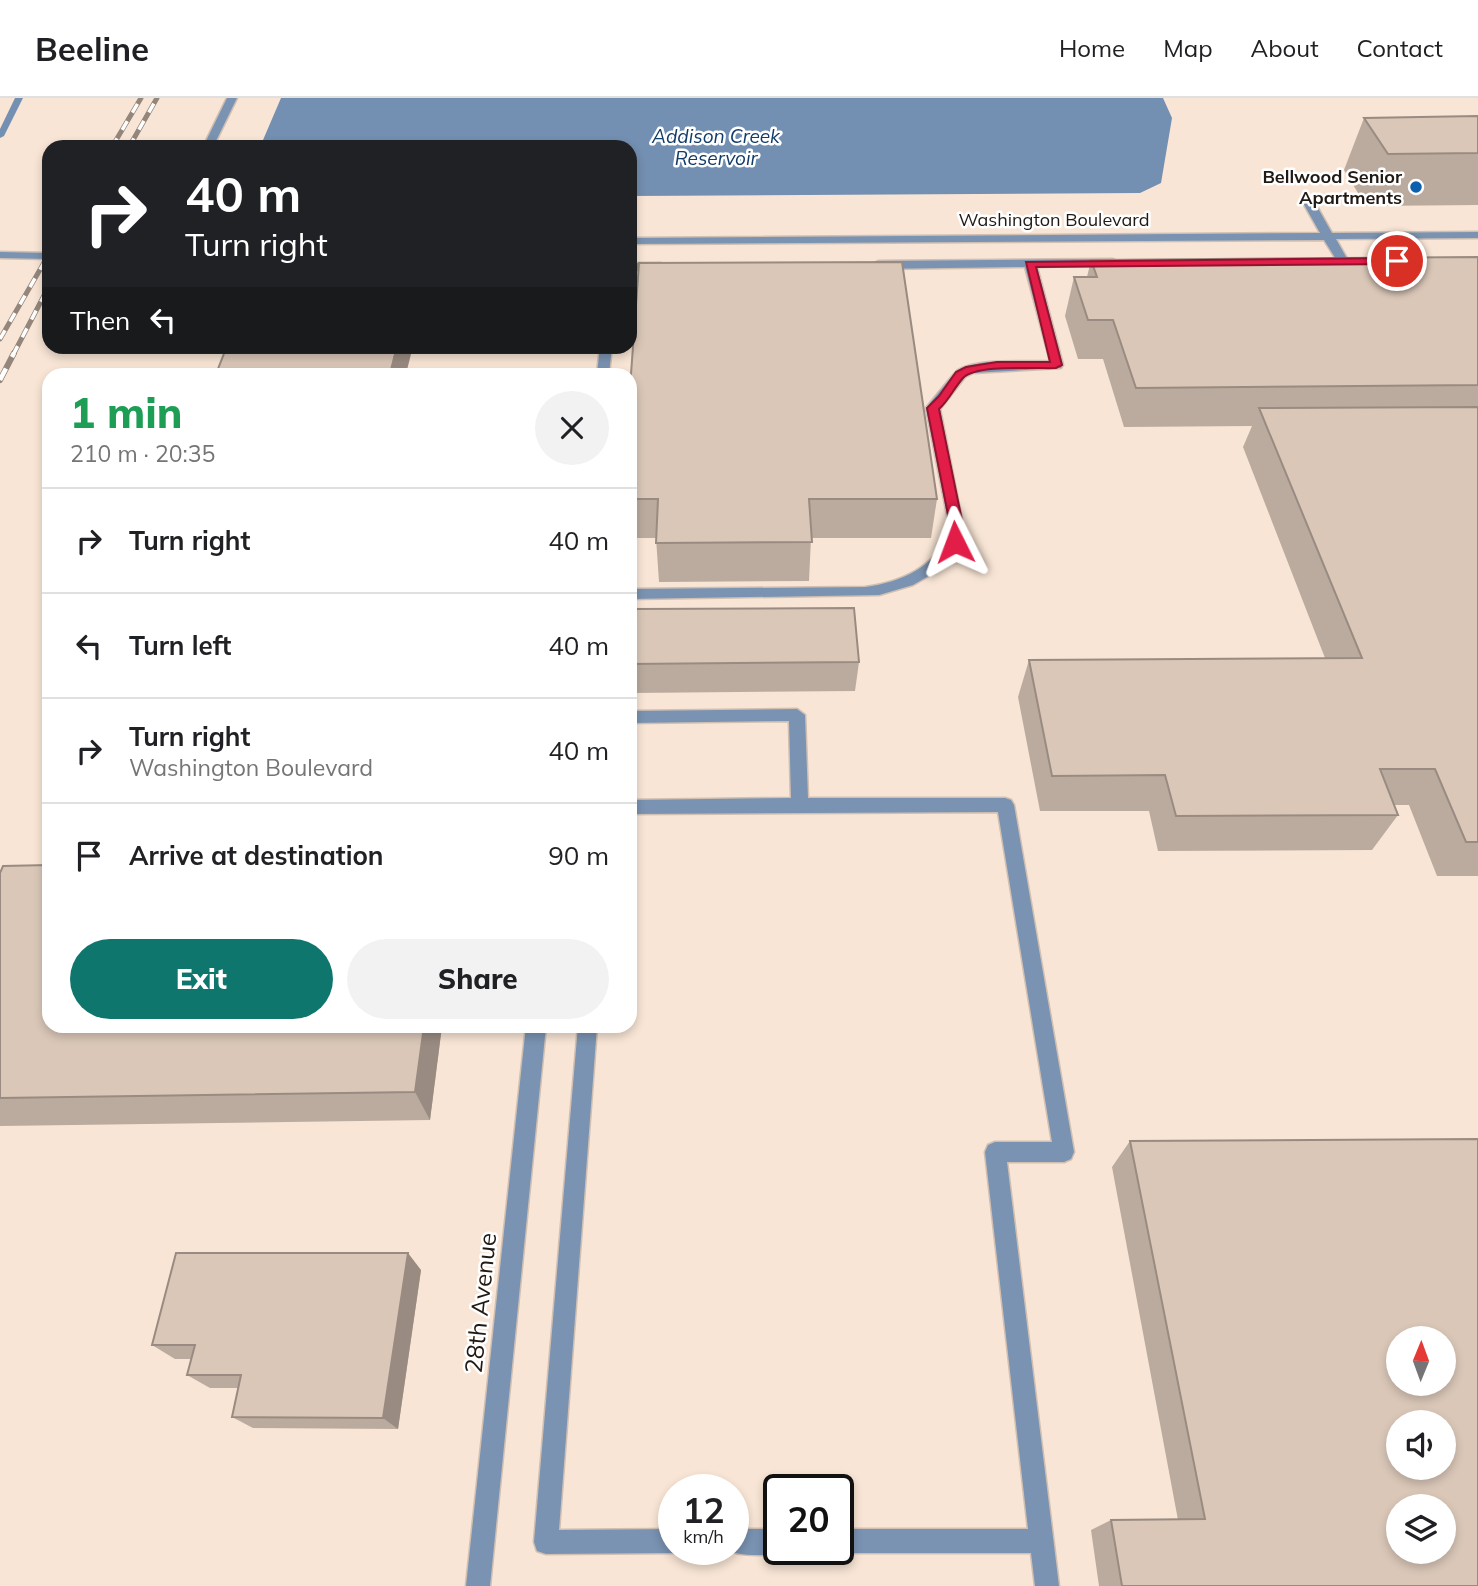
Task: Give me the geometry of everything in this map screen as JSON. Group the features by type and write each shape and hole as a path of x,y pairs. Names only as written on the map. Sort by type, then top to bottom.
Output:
{"street":[{"path":"211,140 232,98"},
{"path":"1308,201 1343,262"},
{"name":"Washington Boulevard","path":"637,241 1478,235"},
{"path":"0,256 42,256"},
{"path":"1330,262 1357,262"},
{"path":"864,265 1125,263"},
{"path":"637,594 890,590 928,570 955,542 957,530 933,408 943,399 960,374 970,370 997,366 1056,365 1030,264"},
{"path":"637,267 671,267"},
{"path":"637,717 797,715 800,805"},
{"path":"637,807 1005,805 1064,1152 995,1152 1047,1586"},
{"name":"28th Avenue","path":"478,1586 535,1033"},
{"path":"586,1033 546,1542 658,1541"},
{"path":"854,1541 1041,1541"}],"water":[{"name":"Addison Creek Reservoir","path":"281,98 1163,98 1172,118 1161,183 1140,193 637,196 637,140 263,140"}],"building":[{"path":"1478,116 1478,153 1388,154 1364,118"},
{"path":"1478,257 1478,385 1136,388 1113,320 1088,320 1074,277 1097,277 1091,260"},
{"path":"902,262 937,499 809,499 812,542 656,543 658,499 637,499 637,368 631,368 632,354 637,354 639,263"},
{"path":"224,354 395,354 392,368 218,368"},
{"path":"1478,407 1478,842 1466,842 1435,769 1380,769 1398,815 1176,816 1165,775 1052,776 1029,660 1362,658 1259,408"},
{"path":"854,608 859,662 637,664 637,609"},
{"path":"42,865 42,1033 423,1033 415,1092 0,1098 0,873 3,866"},
{"path":"1478,1139 1478,1586 1122,1586 1111,1520 1205,1519 1130,1141"},
{"path":"176,1253 408,1253 383,1418 232,1417 241,1375 187,1375 195,1345 152,1345"}],"waterway":[{"path":"0,136 19,98"}],"railway":[{"path":"116,140 141,98"},
{"path":"133,140 157,98"},
{"path":"0,339 42,266"},
{"path":"13,355 42,299"},
{"path":"0,380 14,353"}],"place":[{"name":"Bellwood Senior Apartments","path":"1416,187"}],"route":[{"path":"955,542 957,530 933,408 943,399 960,374 970,370 997,366 1056,365 1030,264 1397,261"}]}
